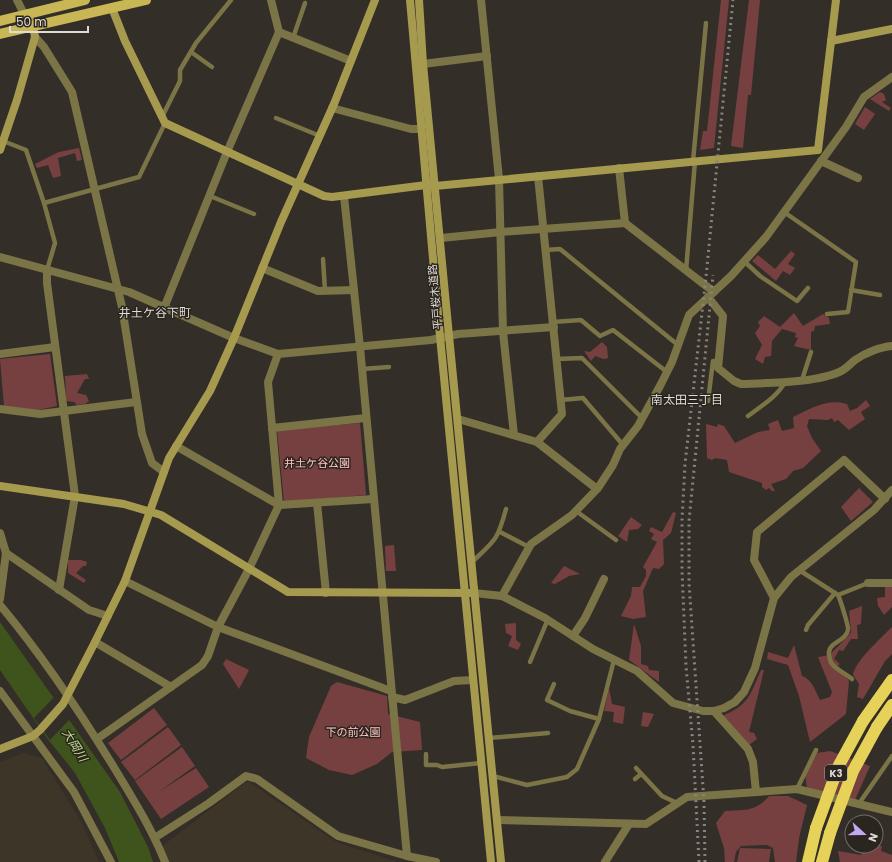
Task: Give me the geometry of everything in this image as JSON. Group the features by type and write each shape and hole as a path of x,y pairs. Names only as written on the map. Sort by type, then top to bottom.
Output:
{"highway":[{"name":"K3","path":"808,862 816,828 836,771 863,721 892,680"},
{"name":"K3","path":"822,862 830,833 853,771 877,727 892,705"}],"main road":[{"path":"0,21 85,0"},
{"path":"0,34 34,32 112,8 146,0"}],"street":[{"path":"17,0 28,14 34,32 72,92 118,290 142,434 152,463 164,472"},
{"path":"164,308 227,152 279,32 271,0"},
{"path":"0,749 33,736 40,730 63,704 96,642 125,580 168,458 210,391 234,338 262,268 332,108 375,0"},
{"name":"平戸桜木道路","path":"410,0 420,129 490,862"},
{"name":"平戸桜木道路","path":"419,0 423,64 501,862"},
{"path":"481,0 499,179 503,332 514,435"},
{"path":"836,0 818,150 823,159 858,178"},
{"path":"112,8 125,41 163,121 324,196 344,196 426,185 435,186 818,150"},
{"path":"831,42 892,29"},
{"path":"0,150 2,140 17,100 34,32"},
{"path":"279,32 351,61"},
{"path":"423,64 487,56"},
{"path":"502,596 529,547 576,511 597,489 623,445 642,418 667,372 689,315 745,262 823,159 846,127 864,97 892,77"},
{"path":"332,108 411,130 420,129"},
{"path":"619,168 625,224"},
{"path":"537,442 562,414 538,176"},
{"path":"344,196 360,347 407,856"},
{"path":"441,238 501,232 625,224 686,271 710,294 723,316 718,368 734,381 741,384 802,380 843,370 860,357 886,346 892,346"},
{"path":"0,257 129,292 234,338 278,354 431,340 440,337 503,332 553,324"},
{"path":"262,268 318,291 354,290"},
{"path":"47,270 47,283 75,496 59,590"},
{"path":"0,353 55,347"},
{"path":"97,739 202,665 208,656 218,627 250,568 280,505 268,382 278,354"},
{"path":"0,409 40,414 136,402"},
{"path":"272,428 366,418"},
{"path":"458,418 537,442 597,489"},
{"path":"176,446 280,505 373,499"},
{"path":"774,598 754,560 757,532 844,460 885,499"},
{"path":"0,486 124,504 161,515 288,592 382,594 474,593 502,596 548,619 573,636 614,660 637,671 673,703 703,712 724,708 735,702 744,692 755,668 774,598 791,577 874,510 892,490"},
{"path":"317,503 326,593"},
{"path":"0,533 6,553 0,599"},
{"path":"6,553 89,610 108,616"},
{"path":"573,636 585,618 604,579"},
{"path":"125,580 218,627 405,700 454,681 473,680"},
{"path":"868,583 892,583"},
{"path":"0,605 68,696 97,739 156,837 165,862"},
{"path":"96,642 171,687"},
{"path":"0,691 74,792 111,862"},
{"path":"714,711 748,749 753,762 756,792"},
{"path":"156,837 209,803 246,776 256,779 338,836 407,856 436,862"},
{"path":"497,820 646,824 687,797 797,789 892,812"},
{"path":"605,862 629,824"}],"lane":[{"path":"44,203 139,177 180,81 180,70 191,52 231,0"},
{"path":"293,38 305,3"},
{"path":"686,271 706,23"},
{"path":"191,52 212,67"},
{"path":"276,118 320,136"},
{"path":"2,140 26,150 44,203 55,243 47,270"},
{"path":"210,196 254,214"},
{"path":"784,212 856,262 848,312 827,314"},
{"path":"546,250 560,249 678,345"},
{"path":"323,259 325,290"},
{"path":"745,262 760,276 797,301 808,288"},
{"path":"851,290 880,294"},
{"path":"553,324 581,320 600,336 613,330 667,372"},
{"path":"802,380 811,352"},
{"path":"557,360 582,358 642,418"},
{"path":"708,401 714,361 719,362"},
{"path":"362,369 389,367"},
{"path":"748,416 776,395 785,382"},
{"path":"561,400 583,398 623,445"},
{"path":"472,562 493,544 500,532 506,509"},
{"path":"576,511 616,540"},
{"path":"500,532 529,547"},
{"path":"799,570 837,594 848,625 848,630 846,636 830,647 830,661 832,665 852,678"},
{"path":"806,630 808,625 837,594 868,583"},
{"path":"530,662 548,619"},
{"path":"493,776 527,786 567,777 577,769 599,719 614,660"},
{"path":"554,684 547,700 570,710 599,719"},
{"path":"489,738 548,733"},
{"path":"797,789 816,750"},
{"path":"426,754 426,764 442,767 481,763"},
{"path":"858,805 892,756"},
{"path":"636,768 662,796 677,803"},
{"path":"635,779 641,774"}],"shaded area":[{"path":"23,753 42,758 82,823 99,862 0,862 0,762"},
{"path":"249,782 336,842 398,862 167,862 161,847 245,783"}],"green space":[{"path":"721,0 729,0 714,148 700,150 703,131 707,131"},
{"path":"749,0 760,0 751,95 748,95 743,148 731,146"},
{"path":"880,92 884,94 886,100 882,102 891,108 889,111 870,99"},
{"path":"865,107 875,114 864,130 855,124"},
{"path":"79,148 82,160 77,161 75,153 58,158 61,176 53,178 48,165 37,168 35,164 59,152"},
{"path":"791,251 795,254 788,264 795,268 790,275 783,271 776,281 752,261 758,255 775,269"},
{"path":"794,313 803,326 823,314 829,318 830,324 815,326 814,331 811,332 811,350 794,346 798,338 795,337 796,333 782,329 772,341 771,356 765,357 763,364 755,359 762,345 755,333 760,326 758,322 764,316 780,327"},
{"path":"602,342 607,347 608,358 604,359 595,356 591,361 584,351 590,352"},
{"path":"50,354 57,406 38,410 4,406 0,359"},
{"path":"87,374 89,379 85,379 77,393 86,395 89,401 85,404 77,405 74,402 66,401 65,376"},
{"path":"866,400 870,406 861,412 865,419 849,430 838,420 834,422 832,418 828,420 809,419 807,426 812,438 821,451 803,468 793,471 786,479 771,484 775,491 772,491 769,488 766,490 762,487 762,483 729,472 727,460 715,458 712,460 707,458 706,424 717,427 718,424 724,426 735,443 758,432 770,430 768,424 778,420 782,431 794,428 793,417 819,405 833,402 847,404 850,411 857,408"},
{"name":"井土ケ谷公園","path":"360,423 366,495 284,502 277,430"},
{"path":"859,488 873,502 851,521 841,507"},
{"path":"673,512 676,513 671,533 663,540 664,564 659,569 653,568 643,591 646,617 633,619 621,616 631,596 632,587 640,587 646,576 646,570 643,567 657,542 651,539 654,534 649,531 651,527 662,532"},
{"path":"631,517 642,525 638,529 629,530 627,542 618,536"},
{"path":"394,545 396,571 386,571 385,546"},
{"path":"68,560 81,560 87,562 86,566 83,566 76,573 86,580 84,583 68,573"},
{"path":"564,566 580,574 569,576 555,584 551,583"},
{"path":"892,586 892,607 884,615 878,606 877,598 885,597 885,587"},
{"path":"862,606 861,624 857,625 858,639 851,639 843,651 839,650 834,659 840,664 835,668 844,674 849,681 846,714 810,742 799,696 788,665 767,659 768,652 788,658 794,645 802,676 809,680 820,700 830,697 832,692 818,657 830,655 846,638 851,632 849,611"},
{"path":"516,623 516,640 521,644 518,650 508,646 512,636 506,633 505,624"},
{"path":"634,624 641,646 641,664 648,666 649,670 659,671 659,682 629,660"},
{"path":"892,627 892,654 885,661 863,699 857,697 859,684 853,675 855,669 864,656"},
{"path":"226,659 249,670 239,689 223,664"},
{"path":"761,670 764,670 749,732 754,733 757,739 749,745 722,716 738,708 748,698"},
{"name":"下の前公園","path":"337,682 387,696 388,714 420,722 422,750 392,752 377,764 352,775 329,770 306,758 309,737 331,686"},
{"path":"609,688 612,704 625,707 623,724 613,722 614,712 604,711"},
{"path":"154,708 167,725 121,760 108,743"},
{"path":"643,712 654,714 648,727 641,726"},
{"path":"168,727 181,745 135,780 121,762"},
{"path":"182,747 195,766 157,793 196,768 209,787 161,819 135,781"},
{"path":"830,751 870,766 855,800 807,788 805,775 817,753"},
{"path":"769,796 788,796 807,805 799,838 796,862 775,862 773,848 767,845 741,846 736,852 734,862 725,862 724,848 716,823 725,811 754,808"},
{"path":"740,848 771,849 769,862 737,862"},
{"path":"838,851 844,852 844,854 884,854 884,852 892,855 892,862 840,862"}],"water":[{"name":"大岡川","path":"0,622 120,792 148,847 153,862 119,862 105,828 75,773 47,738 0,670"}],"pier":[{"path":"55,696 71,718 50,740 34,718"}],"railway":[{"path":"699,862 693,745 686,666 682,570 682,520 685,464 706,277 733,0"},
{"path":"705,862 704,802 689,583 689,521 713,275"}],"district":[{"name":"井土ケ谷下町","path":"155,312"},
{"name":"南太田三丁目","path":"687,399"}]}
